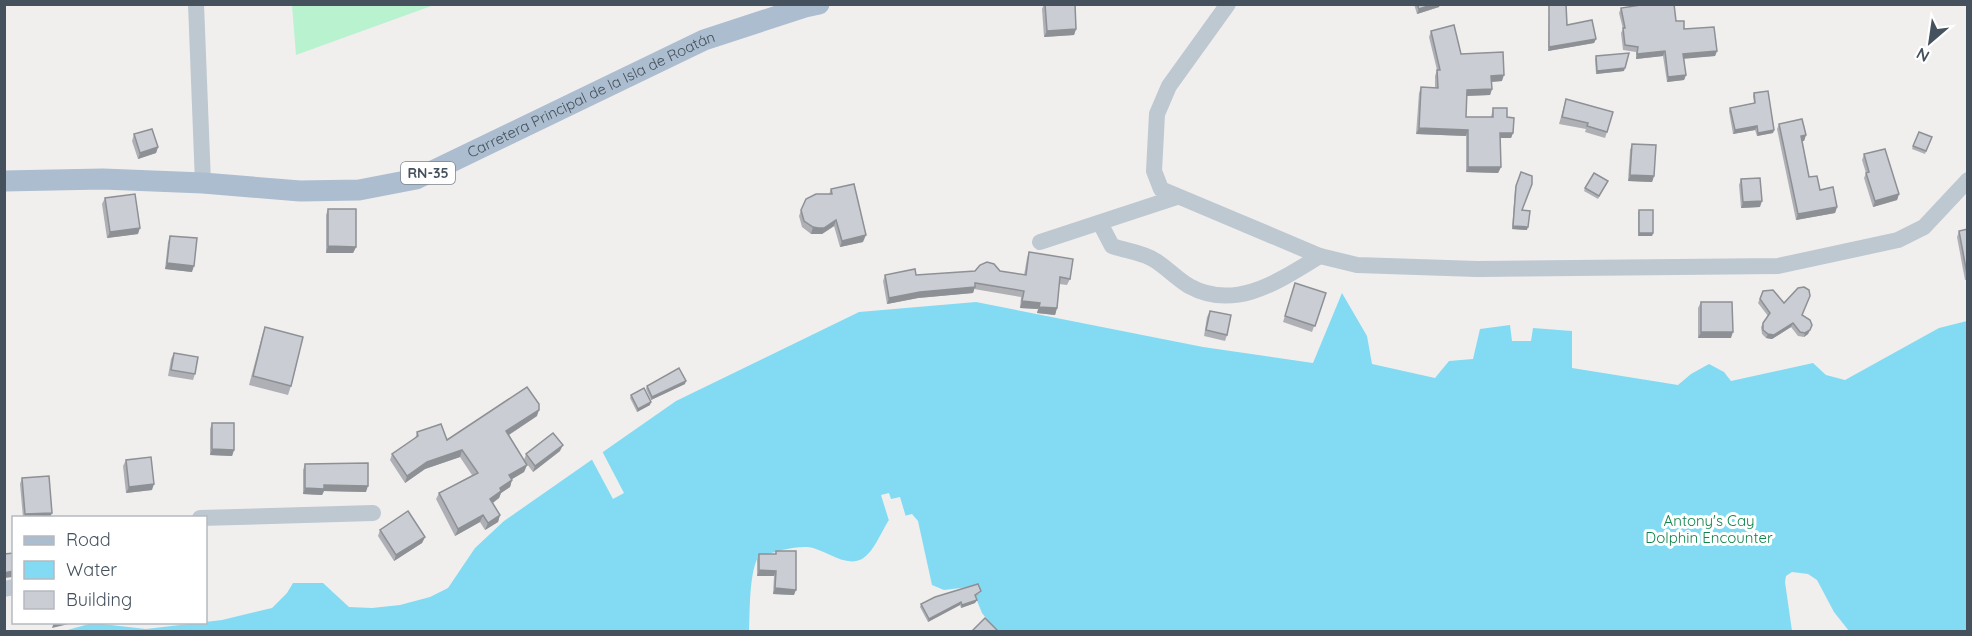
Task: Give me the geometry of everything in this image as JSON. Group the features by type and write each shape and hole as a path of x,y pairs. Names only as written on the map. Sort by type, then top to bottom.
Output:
{"main road":[{"name":"Carretera Principal de la Isla de Roatán","path":"4,181 104,179 203,183 300,191 359,190 417,178 704,39 819,4"}],"street":[{"path":"196,4 203,183"},
{"path":"1228,4 1169,86 1157,114 1154,171 1161,189 1320,256 1357,265 1477,269 1778,266 1898,240 1924,226 1968,180"},
{"path":"1040,242 1177,197"},
{"path":"1100,223 1112,246 1156,261 1188,286 1208,294 1229,297 1275,284 1320,256"},
{"path":"207,518 373,513"}],"green space":[{"path":"292,4 434,5 296,55"}],"water":[{"path":"1342,293 1367,336 1372,364 1435,378 1449,361 1473,359 1480,329 1510,325 1512,341 1531,341 1533,328 1572,331 1572,368 1678,385 1691,374 1709,364 1724,372 1731,381 1813,363 1826,375 1845,380 1939,328 1967,321 1967,631 1849,631 1834,612 1817,580 1808,574 1792,572 1786,576 1785,582 1792,631 996,631 982,613 969,587 944,590 932,585 918,521 912,514 889,520 870,552 862,559 855,561 842,560 808,547 789,548 758,557 751,583 749,631 60,632 89,624 146,629 207,624 207,622 272,608 287,593 293,583 323,583 349,607 372,608 400,605 430,597 448,588 475,548 504,521 676,401 859,312 976,302 1203,347 1313,363"}],"pier":[{"path":"601,449 624,493 613,499 590,456"},
{"path":"889,493 891,499 900,497 906,517 890,524 881,495"}],"building":[{"path":"1045,4 1075,4 1076,29 1047,31"},
{"path":"1417,4 1434,4 1419,9"},
{"path":"1549,4 1566,4 1567,25 1592,20 1596,39 1549,47"},
{"path":"1647,4 1674,4 1676,21 1684,21 1684,29 1714,27 1717,51 1683,54 1686,75 1668,77 1665,51 1637,54 1638,47 1625,45 1623,28 1625,28 1621,8"},
{"path":"1454,25 1461,54 1503,52 1504,75 1491,76 1492,89 1467,90 1466,117 1493,117 1493,108 1507,108 1507,117 1514,118 1513,133 1500,133 1501,167 1468,167 1468,130 1419,128 1421,87 1438,88 1437,70 1440,70 1431,31"},
{"path":"1629,53 1625,68 1597,71 1596,56"},
{"path":"1768,91 1774,130 1758,133 1757,126 1735,130 1730,108 1755,103 1754,93"},
{"path":"1566,99 1613,112 1607,132 1587,126 1588,123 1562,117"},
{"path":"1802,119 1806,135 1801,136 1809,177 1817,176 1820,190 1833,187 1837,207 1798,214 1779,124"},
{"path":"152,129 158,147 140,153 134,134"},
{"path":"1919,132 1932,137 1926,151 1913,146"},
{"path":"1632,144 1656,145 1654,176 1630,175"},
{"path":"1885,149 1899,194 1875,201 1866,173 1869,172 1864,154"},
{"path":"1521,172 1532,176 1532,184 1522,210 1530,211 1528,227 1513,226 1516,186"},
{"path":"1594,173 1608,181 1599,196 1585,188"},
{"path":"1760,178 1762,201 1743,202 1741,179"},
{"path":"854,184 866,235 842,241 836,220 824,228 813,227 804,221 801,210 806,199 816,194 832,194 831,189"},
{"path":"135,194 140,228 110,232 105,198"},
{"path":"328,209 356,209 356,247 328,246"},
{"path":"1639,210 1653,210 1653,233 1639,233"},
{"path":"1968,229 1968,274 1967,274 1959,231"},
{"path":"170,236 197,238 194,266 167,263"},
{"path":"1029,252 1073,259 1070,279 1060,277 1057,308 1039,307 1040,303 1022,301 1024,291 975,283 975,287 920,292 889,298 885,275 915,269 916,275 975,271 987,262 994,264 1000,271 1026,275"},
{"path":"1295,283 1326,293 1315,326 1285,316"},
{"path":"1804,287 1809,290 1810,296 1802,315 1810,320 1812,325 1810,330 1805,333 1800,332 1793,323 1774,335 1763,330 1763,323 1770,313 1760,299 1763,291 1773,290 1784,303 1798,288"},
{"path":"1701,302 1732,302 1733,332 1701,332"},
{"path":"1210,311 1231,315 1227,335 1206,330"},
{"path":"265,327 303,337 291,386 253,376"},
{"path":"174,353 198,357 195,374 171,370"},
{"path":"679,368 686,381 652,397 647,386"},
{"path":"527,387 539,404 539,410 506,431 527,465 509,475 512,480 490,499 500,515 488,523 483,515 458,529 439,493 478,473 462,450 427,462 407,476 392,454 418,436 417,432 441,424 447,440"},
{"path":"644,388 651,402 638,409 631,395"},
{"path":"212,423 234,423 234,450 212,449"},
{"path":"553,433 563,445 535,466 526,454"},
{"path":"151,457 154,484 129,487 126,460"},
{"path":"368,463 368,486 324,485 324,489 305,488 305,464"},
{"path":"49,476 52,513 25,514 22,478"},
{"path":"408,511 425,537 396,555 380,530"},
{"path":"776,551 796,551 796,590 775,588 776,571 759,570 759,554 776,554"},
{"path":"12,553 12,571 4,573 4,554"},
{"path":"978,584 981,591 975,595 977,600 962,605 961,602 929,619 921,604 935,597"},
{"path":"985,618 997,630 995,632 971,632"}],"park label":[{"name":"Antony's Cay Dolphin Encounter","path":"1709,530"}]}
